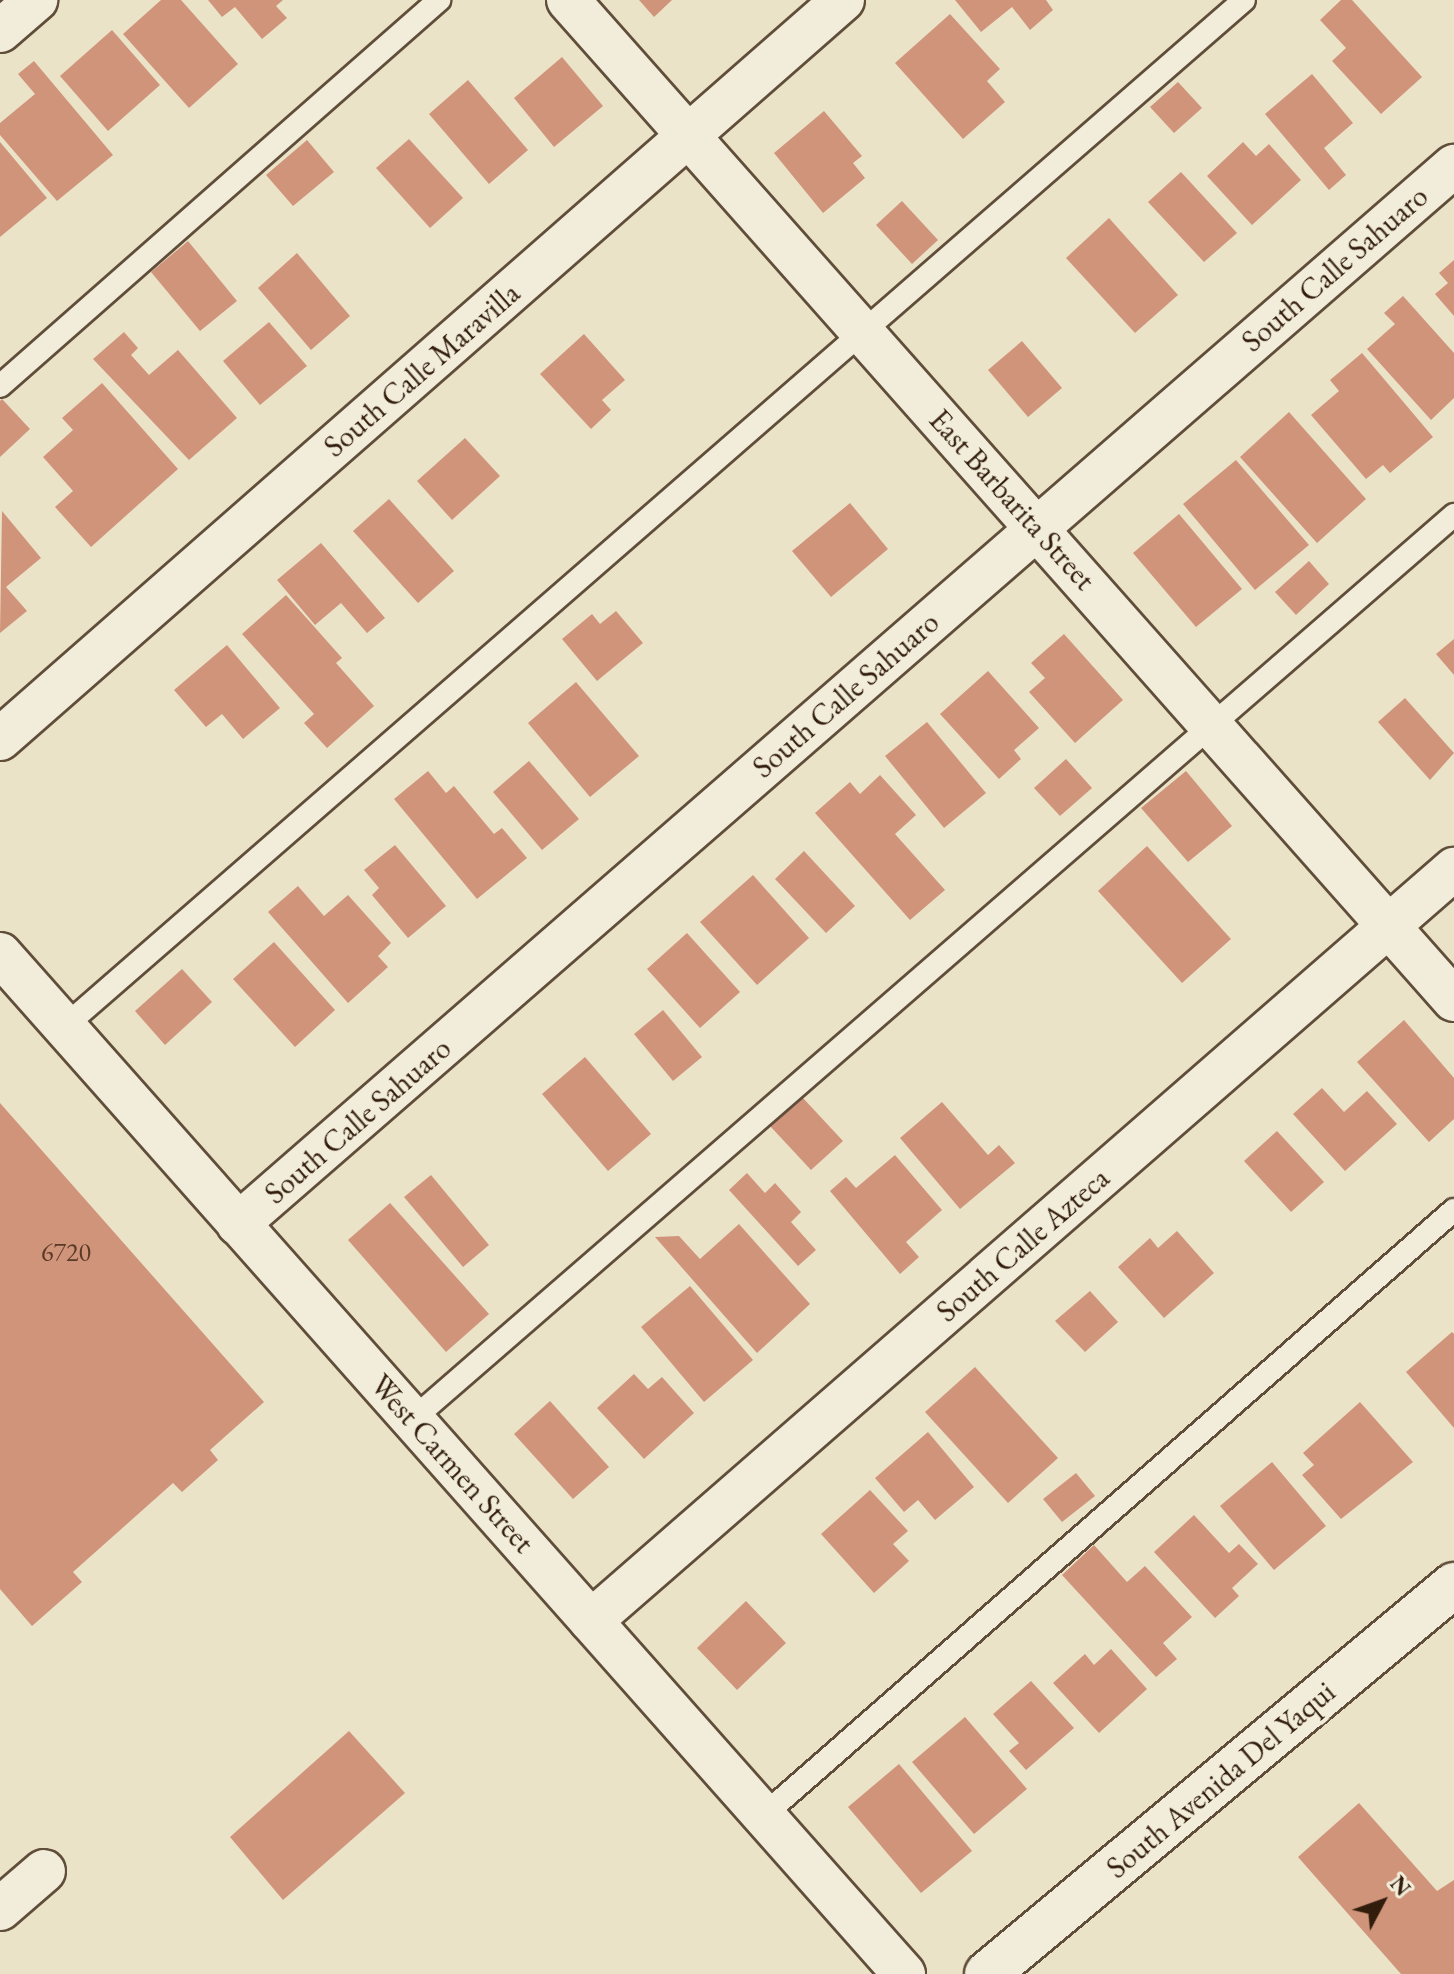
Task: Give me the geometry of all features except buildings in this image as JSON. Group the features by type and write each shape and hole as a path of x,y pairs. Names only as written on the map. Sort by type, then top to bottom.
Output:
{"street":[{"path":"0,31 36,0"},
{"name":"East Barbarita Street","path":"568,0 1454,1000"},
{"name":"South Calle Maravilla","path":"0,739 843,0"},
{"name":"South Calle Sahuaro","path":"238,1224 1454,166"},
{"name":"South Calle Azteca","path":"591,1621 1454,869"},
{"name":"West Carmen Street","path":"0,954 904,1974"},
{"name":"South Avenida Del Yaqui","path":"987,1974 1451,1593"},
{"path":"0,1909 44,1871"}],"lane":[{"path":"0,386 439,0"},
{"path":"64,1027 1244,0"},
{"path":"413,1419 1454,515"},
{"path":"763,1816 1454,1210"}]}
